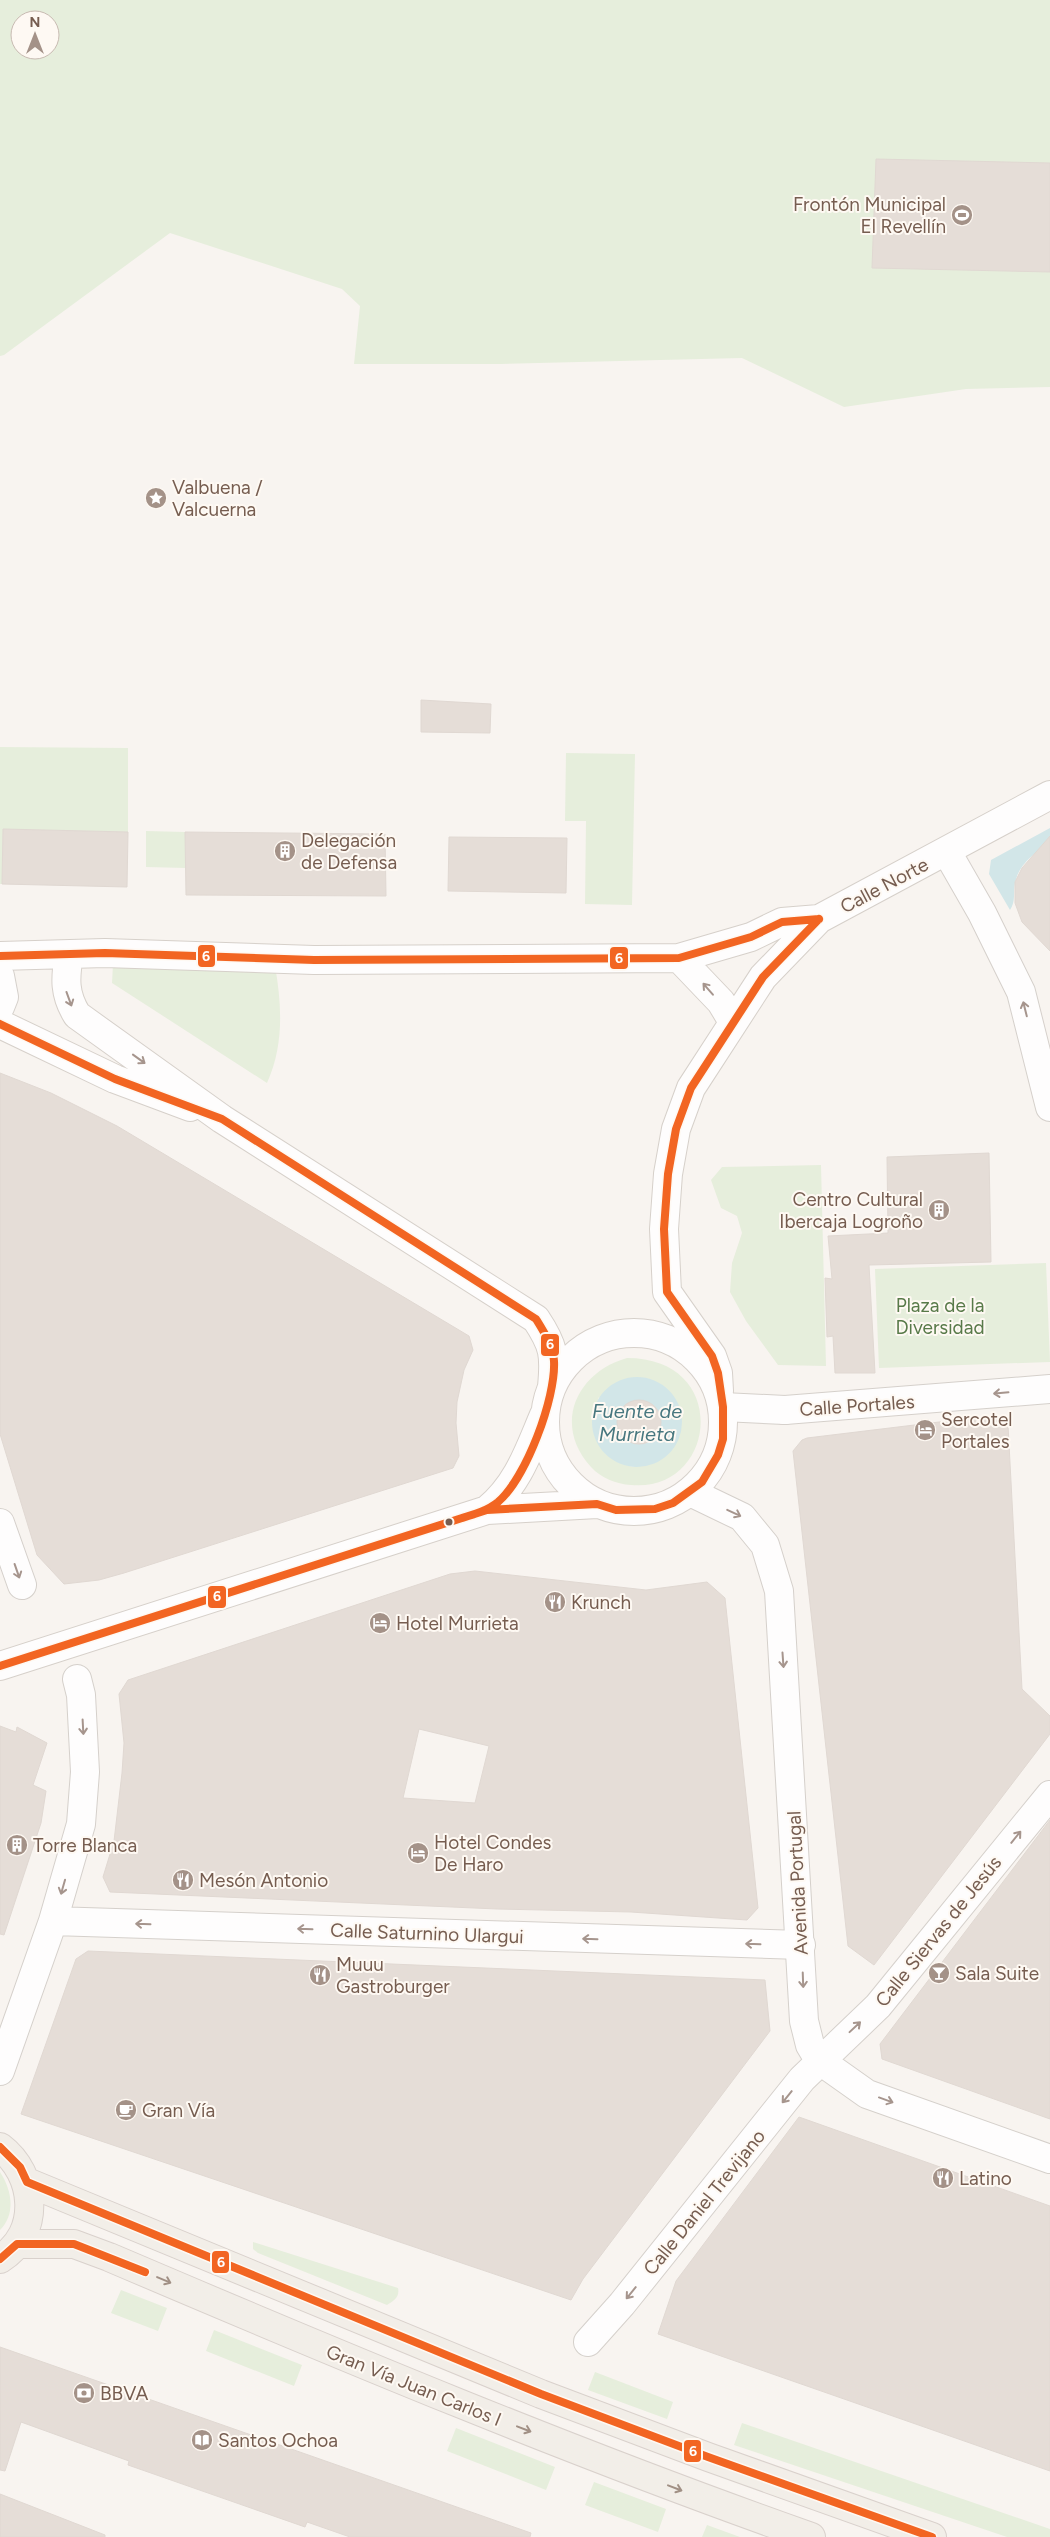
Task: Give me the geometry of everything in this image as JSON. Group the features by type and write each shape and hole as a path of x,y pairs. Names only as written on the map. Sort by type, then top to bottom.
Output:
{"main road":[{"name":"Calle Norte","path":"597,1504 616,1510 635,1511 655,1509 673,1503 702,1482 718,1455 723,1439 718,1373 712,1356 667,1292 664,1229 668,1174 676,1129 691,1088 733,1022 762,977 819,919 947,852 1050,795"},
{"path":"947,852 982,913 1041,1036 1050,1107"},
{"path":"0,956 105,954 314,960 679,958 751,937 782,922 819,919"},
{"path":"69,955 65,986 71,1005 77,1015 222,1119 536,1319 550,1340 554,1362 552,1387 545,1414 520,1469 504,1497 488,1510"},
{"path":"679,958 720,1002 733,1022"},
{"path":"0,976 4,997 0,1007"},
{"path":"0,1024 115,1079 222,1119"},
{"path":"552,1387 562,1368 577,1353 595,1341 614,1334 641,1332 666,1338 688,1350 706,1368 721,1399"},
{"name":"Calle Portales","path":"721,1399 785,1410 1050,1389"},
{"path":"545,1414 549,1450 556,1466 578,1493 597,1504"},
{"name":"Avenida Portugal","path":"690,1492 742,1518 765,1545 779,1591 804,2021 810,2045 819,2060 867,2094 1050,2159"},
{"path":"0,1666 488,1510 597,1504"},
{"path":"0,1523 22,1585"},
{"path":"0,2072 53,1921 81,1824 85,1772 81,1696 77,1679"},
{"name":"Calle Siervas de Jesús","path":"819,2060 878,2006 1050,1795"},
{"name":"Calle Saturnino Ulargui","path":"53,1921 801,1945"},
{"name":"Calle Daniel Trevijano","path":"588,2342 622,2304 819,2060"},
{"path":"0,2147 20,2166 27,2182 30,2197 30,2214 8,2251"},
{"name":"Gran Vía Juan Carlos I","path":"27,2182 541,2394 708,2457 932,2537"},
{"name":"Gran Vía Juan Carlos I","path":"8,2251 74,2244 109,2257 401,2381 692,2495 780,2532 811,2537"}],"green space":[{"path":"0,0 1050,0 1050,387 966,389 844,407 742,358 501,364 354,364 360,306 342,289 170,233 4,355 0,356"},
{"path":"0,747 128,748 128,832 3,829 2,884 0,884"},
{"path":"566,753 635,754 632,905 585,904 586,821 565,821"},
{"path":"146,831 185,832 186,868 146,867"},
{"path":"113,964 275,966 280,1010 279,1040 273,1069 267,1083 112,983"},
{"path":"821,1165 826,1366 778,1365 746,1321 730,1292 732,1263 742,1233 737,1216 721,1208 711,1180 722,1167"},
{"name":"Plaza de la Diversidad","path":"1046,1263 1050,1362 879,1368 875,1269"},
{"path":"627,1358 661,1364 684,1379 697,1400 701,1425 695,1448 681,1469 660,1482 631,1485 609,1480 591,1467 579,1451 573,1434 572,1417 576,1402 583,1387 609,1365","holes":["599,1397 634,1467 611,1458 597,1442 593,1421"]},
{"path":"0,2172 7,2186 10,2209 5,2224 0,2230"},
{"path":"253,2242 398,2288 397,2296 387,2305 258,2253 253,2249"},
{"path":"121,2290 167,2308 158,2331 111,2313"},
{"path":"214,2330 302,2365 294,2386 206,2351"},
{"path":"595,2372 673,2402 667,2419 588,2390"},
{"path":"742,2423 1050,2529 1050,2537 1007,2537 734,2445"},
{"path":"456,2428 555,2467 546,2490 447,2451"},
{"path":"594,2482 666,2509 658,2532 585,2505"},
{"path":"707,2525 740,2537 702,2537"}],"water":[{"path":"1050,828 1050,847 1033,855 1019,871 1015,883 1014,900 1010,910 989,874 991,860"},
{"name":"Fuente de Murrieta","path":"637,1377 654,1381 669,1390 678,1405 682,1422 678,1439 669,1454 654,1463 637,1467 620,1463 605,1454 596,1439 592,1422 596,1405 605,1390 620,1381"}],"building":[{"name":"Frontón Municipal El Revellín","path":"876,159 1050,163 1050,272 872,268"},
{"path":"421,700 491,704 490,733 421,732"},
{"path":"3,829 128,832 127,887 2,884"},
{"name":"Delegación de Defensa","path":"185,832 385,834 386,896 186,895"},
{"path":"1050,836 1050,951 1022,922 1015,903 1015,882 1022,868"},
{"path":"449,837 567,838 566,893 448,891"},
{"path":"0,1073 51,1093 117,1126 469,1336 473,1350 464,1370 457,1402 456,1423 459,1456 453,1468 124,1573 99,1580 64,1584 37,1555 0,1434"},
{"name":"Centro Cultural Ibercaja Logroño","path":"989,1153 991,1262 869,1265 875,1373 835,1373 833,1336 827,1337 825,1278 832,1279 828,1236 888,1233 887,1157"},
{"path":"639,1400 651,1404 657,1410 661,1422 657,1434 651,1440 639,1444 627,1440 621,1434 617,1422 621,1410 627,1404"},
{"path":"997,1415 1008,1425 1022,1689 1050,1716 1050,1734 874,1965 848,1946 793,1451 802,1440 807,1438"},
{"path":"475,1571 646,1590 707,1582 725,1598 758,1908 747,1920 631,1912 497,1909 110,1892 103,1877 114,1841 122,1773 124,1743 119,1694 128,1680 450,1574","holes":["419,1729 489,1746 475,1803 403,1798"]},
{"name":"Torre Blanca","path":"0,1726 16,1732 17,1727 47,1743 33,1785 46,1791 41,1823 4,1935 0,1934"},
{"path":"1050,1820 1050,2119 882,2059 880,2044"},
{"path":"88,1951 765,1980 770,2031 583,2279 571,2300 21,2114 76,1959"},
{"path":"799,2117 1050,2206 1050,2471 658,2334 676,2281"},
{"path":"0,2347 531,2533 530,2537 350,2537 307,2522 305,2527 128,2465 129,2461 21,2422 5,2471 0,2470"},
{"path":"0,2494 105,2535 105,2537 0,2537"}],"transit line":[{"name":"6","path":"0,956 105,953 314,960 679,958 751,937 782,922 819,919"},
{"name":"6","path":"0,1666 487,1510 597,1504 616,1510 655,1509 673,1503 702,1482 718,1455 723,1439 723,1407 718,1373 712,1356 667,1292 664,1229 668,1174 676,1129 691,1088 763,977 819,919"},
{"name":"6","path":"0,1024 115,1079 222,1119 536,1319 550,1345 554,1361 553,1377 545,1416 529,1457 509,1491 494,1505 459,1519"},
{"name":"6","path":"0,2147 20,2167 27,2182 541,2394 708,2457 932,2537"},
{"name":"6","path":"0,2259 17,2244 74,2244 145,2272"}],"place":[{"name":"Frontón Municipal El Revellín","path":"962,215"},
{"name":"Valbuena / Valcuerna","path":"156,498"},
{"name":"Delegación de Defensa","path":"285,851"},
{"name":"Centro Cultural Ibercaja Logroño","path":"939,1210"},
{"name":"Sercotel Portales","path":"925,1430"},
{"name":"Krunch","path":"555,1602"},
{"name":"Hotel Murrieta","path":"380,1623"},
{"name":"Torre Blanca","path":"17,1845"},
{"name":"Hotel Condes De Haro","path":"418,1853"},
{"name":"Mesón Antonio","path":"183,1880"},
{"name":"Sala Suite","path":"939,1973"},
{"name":"Muuu Gastroburger","path":"320,1975"},
{"name":"Gran Vía","path":"126,2110"},
{"name":"Latino","path":"943,2178"},
{"name":"BBVA","path":"84,2393"},
{"name":"Santos Ochoa","path":"202,2440"}]}
